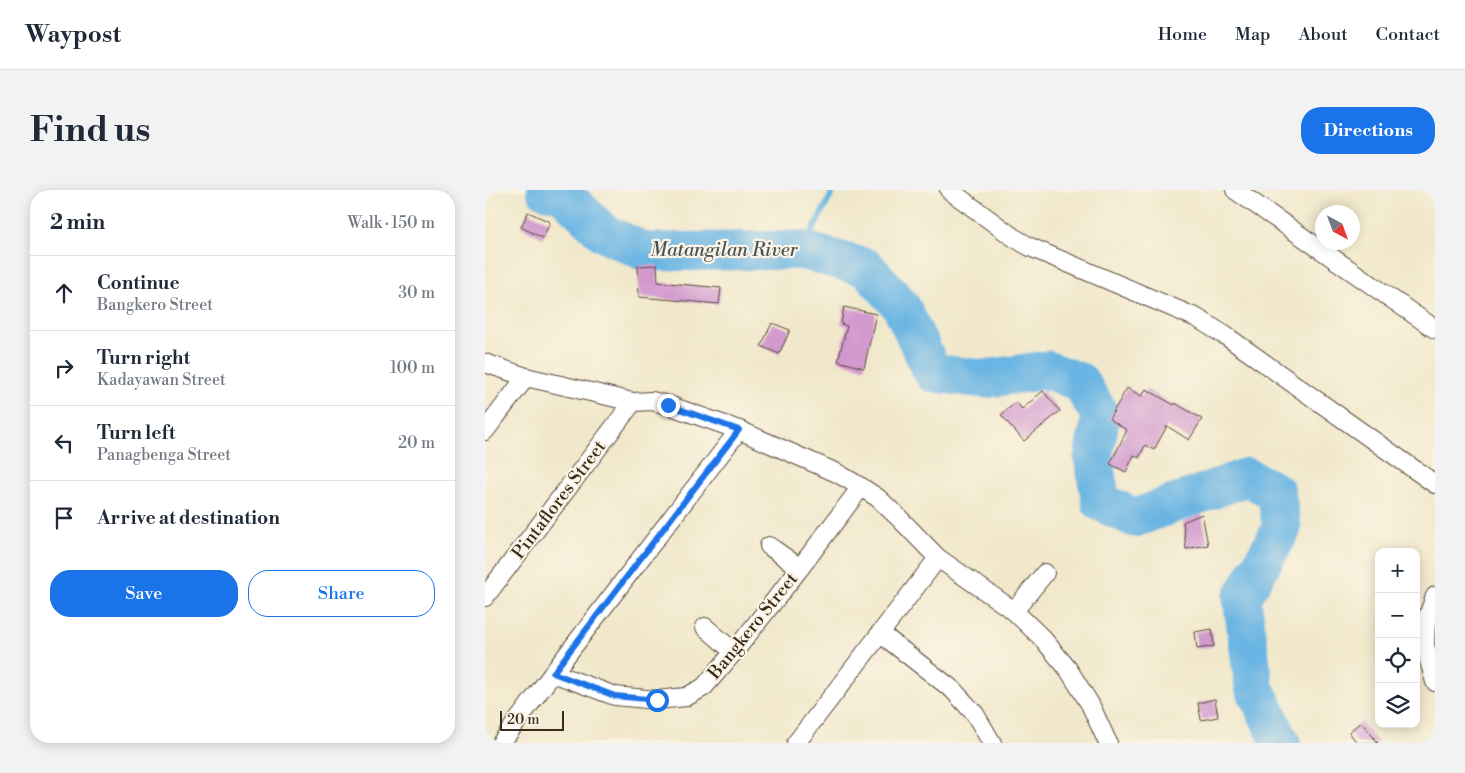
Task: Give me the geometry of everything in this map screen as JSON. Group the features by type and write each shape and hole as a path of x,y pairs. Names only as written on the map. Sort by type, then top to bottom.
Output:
{"street":[{"path":"949,190 1013,237 1030,247 1197,318 1226,336 1435,484"},
{"path":"1235,190 1435,329"},
{"path":"485,363 526,376 633,402 652,401 668,405 739,430 837,473 861,487 877,498 899,518 938,558 1014,611 1043,639 1068,669 1090,704 1108,743"},
{"path":"485,431 526,376"},
{"name":"Pintaflores Street","path":"485,597 633,402"},
{"path":"501,743 739,430"},
{"name":"Bangkero Street","path":"553,673 615,696 657,700 686,697 704,687 735,652 861,487"},
{"path":"769,546 800,568"},
{"path":"796,743 938,558"},
{"path":"1014,611 1045,572"},
{"path":"1435,596 1426,622 1425,646 1435,682"},
{"path":"705,627 735,652"},
{"path":"880,633 953,690 975,714 992,743"}],"building":[{"path":"528,212 550,222 543,238 521,227"},
{"path":"657,265 658,282 721,288 719,304 639,297 638,266"},
{"path":"844,307 876,314 864,368 838,361 847,326 841,324"},
{"path":"772,323 790,330 779,354 761,346"},
{"path":"1127,388 1142,396 1146,389 1202,419 1189,440 1167,426 1154,450 1145,445 1139,458 1134,455 1126,472 1110,464 1127,430 1109,419"},
{"path":"1043,391 1060,411 1024,441 1001,415 1016,402 1022,409"},
{"path":"1202,514 1208,545 1186,549 1183,522"},
{"path":"1212,629 1214,646 1197,649 1195,632"},
{"path":"1215,699 1218,717 1201,720 1198,703"},
{"path":"1361,722 1378,743 1357,743 1349,732"}],"waterway":[{"name":"Matangilan River","path":"546,190 561,192 603,232 645,252 802,250 867,268 901,306 933,373 984,379 1047,370 1080,382 1101,416 1093,458 1101,502 1135,518 1247,477 1276,492 1282,528 1242,598 1254,687 1281,743"},
{"path":"802,250 834,190"}],"route":[{"path":"657,700 615,696 553,673 739,430 668,405"}]}
